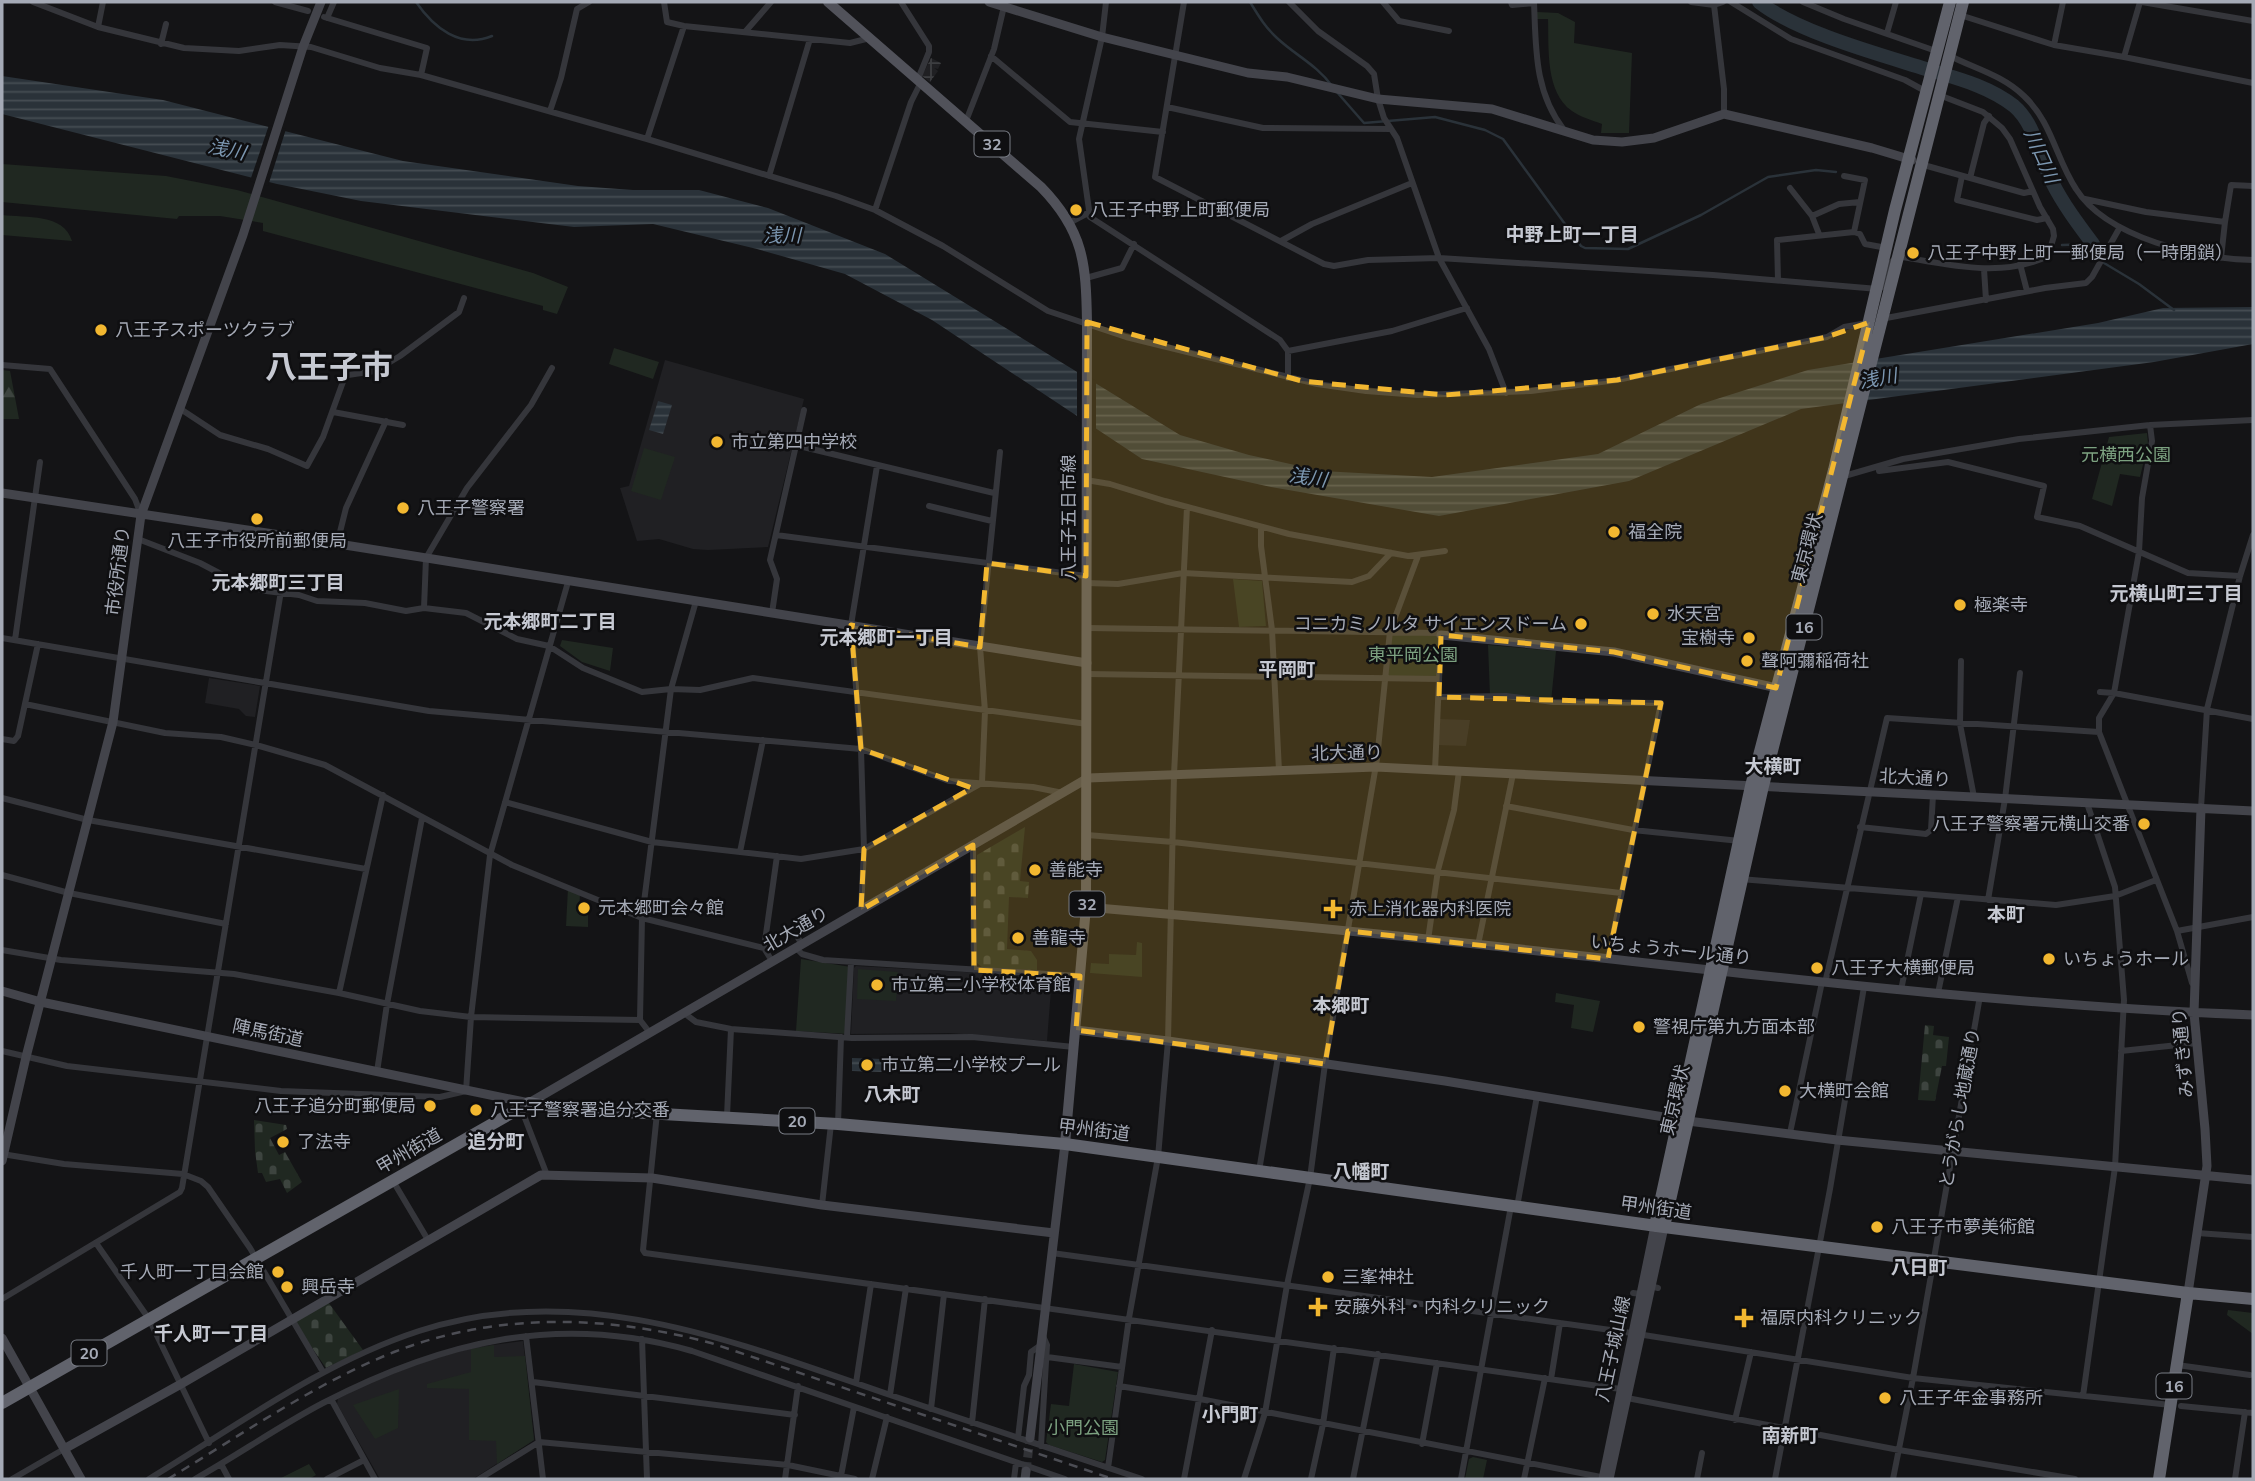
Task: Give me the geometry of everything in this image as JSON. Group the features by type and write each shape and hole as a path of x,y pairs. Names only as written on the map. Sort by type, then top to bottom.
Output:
{"highway":[{"name":"東京環状","path":"1659,1227 1757,786 1839,473 1942,55 1950,2"},
{"name":"東京環状","path":"1942,55 1963,2"},
{"name":"東京環状","path":"1875,325 1878,289 1892,252"},
{"name":"甲州街道","path":"2,1403 525,1105 834,1123 1065,1144 1659,1227 2253,1299"},
{"name":"16","path":"2159,1479 2176,1405 2177,1365 2188,1293"}],"main road":[{"name":"八王子五日市線","path":"832,3 1041,187 1069,223 1080,248 1086,278 1087,324 1086,907 1080,976 1083,988 1074,1047 1065,1144"}],"street":[{"path":"33,2 98,27 161,44 218,51 287,44 380,68 421,75 647,139 875,210 943,246 1048,311 1126,337 1333,387 1401,394 1506,393 1617,380 1827,337 1844,327 1875,325 2026,291 2082,284 2089,281 2120,228"},
{"path":"98,27 103,2"},
{"path":"275,2 306,11 308,2"},
{"name":"市役所通り","path":"2,1156 113,722 141,515 243,235 303,48 321,2"},
{"path":"334,2 326,17 427,48 421,75"},
{"path":"550,111 561,78 576,9 589,2"},
{"path":"664,2 667,22 684,26 850,43 870,38"},
{"path":"745,32 771,2"},
{"path":"875,210 929,52 929,46 901,2"},
{"path":"989,2 1004,4 1102,37 1248,73 1287,77 1378,99 1479,107 1606,142 1648,139 1724,114 1744,116 2024,193 2033,191"},
{"path":"1106,2 1102,37 1081,125 1080,148 1088,213 1090,217 1279,340 1288,351 1288,378"},
{"path":"1184,2 1155,177 1324,264 1335,266 1368,260 1439,258 1878,289"},
{"path":"1289,2 1318,31 1374,74 1384,118 1397,138 1439,258 1489,349 1506,393"},
{"path":"1382,2 1399,21 1449,31"},
{"path":"1511,2 1512,5 1534,3 1535,57 1539,75 1550,110 1566,133"},
{"path":"1691,2 1714,5 1723,2"},
{"path":"1731,2 1791,38 1933,90 1989,116 2013,144 2054,232 2049,254 2045,258 1984,269 1892,252 1865,244 1860,234 1854,232 1777,240 1778,280"},
{"path":"1803,2 1818,10 1994,74 2027,98 2048,127 2069,176 2084,199 2105,219 2120,228 2179,250 2221,258 2253,260"},
{"path":"1887,33 1896,2"},
{"path":"2054,45 2063,2"},
{"path":"2124,57 2141,2 2253,21"},
{"path":"966,121 991,56 1004,4"},
{"path":"1714,5 1724,89 1724,114"},
{"path":"1959,15 2054,45 2253,83"},
{"path":"161,44 166,24"},
{"path":"647,139 684,26"},
{"path":"769,176 810,39"},
{"path":"991,56 1070,122 1163,132"},
{"path":"1167,107 1263,128 1390,128"},
{"path":"1989,116 1984,123 1957,200 2037,220 2047,218"},
{"path":"1844,176 1865,180 1854,232"},
{"path":"1281,241 1312,224 1412,183"},
{"path":"2221,258 2231,185 2253,186"},
{"path":"1790,188 1812,216 1819,234"},
{"path":"2084,199 2146,212 2225,222"},
{"path":"1812,216 1839,204 1860,202"},
{"path":"1069,223 1088,213"},
{"path":"1086,278 1122,268 1134,244"},
{"path":"2020,264 2026,291"},
{"path":"1984,269 1986,300"},
{"path":"180,408 220,435 268,449 307,466 323,437 344,379 348,375 375,371 400,356 458,312 464,298"},
{"path":"1288,351 1384,333 1467,308"},
{"path":"2,365 50,369 57,375 135,499 141,515"},
{"path":"425,608 426,558 467,488 531,405 552,368"},
{"path":"772,613 777,579 770,560 804,410"},
{"path":"333,412 403,425"},
{"path":"337,544 346,508 386,421"},
{"path":"1839,473 1965,447 2053,435 2150,425 2253,421"},
{"path":"2150,425 2152,441 2142,498 2138,552 2114,693 2099,718 2099,732 2177,932 2194,989"},
{"path":"795,445 994,493"},
{"path":"982,783 985,711 980,647 1000,452"},
{"path":"15,640 40,462"},
{"path":"1879,471 1948,462 2044,486 2038,516 2080,526 2188,573 2240,576"},
{"path":"861,910 864,849 861,749 850,625 877,466"},
{"path":"1086,477 1261,527 1391,553 1418,556 1445,551"},
{"path":"2,493 850,625 1087,668 1178,674 1439,679"},
{"path":"929,506 992,521"},
{"path":"1108,1468 1129,1318 1158,1157 1168,1041 1174,775 1186,507"},
{"path":"1261,527 1264,577 1272,630 1279,771"},
{"path":"776,535 988,563 1118,584 1183,573 1352,582 1369,576 1391,553"},
{"path":"2200,808 2207,709 2253,535"},
{"path":"138,539 200,563 240,584 266,591 281,591 317,601 365,603 406,611 425,608 466,613 517,639 549,646 583,668 642,692 700,690 753,678 1087,724"},
{"path":"1244,1479 1265,1413 1287,1285 1310,1178 1325,1064 1376,767 1391,631 1418,556"},
{"path":"2,1051 66,1066 319,1093 440,1097 466,1091 471,1017 490,855 568,582"},
{"path":"2,1299 180,1192 281,591"},
{"path":"650,1032 640,1020 642,918 671,689 696,601"},
{"path":"1087,628 1437,633 1614,652 1782,689"},
{"path":"1435,770 1441,635"},
{"path":"2,638 429,711 861,749 949,781 1033,787 1063,793"},
{"path":"2,739 17,739 38,644"},
{"path":"1961,661 1959,724 1974,797"},
{"path":"1988,900 2006,799 2020,673"},
{"path":"2100,692 2253,719"},
{"path":"1439,697 1506,696 1553,702 1661,704 1608,959"},
{"path":"25,704 165,733 221,737 256,744 325,765 490,855 642,918 764,948"},
{"path":"1790,1133 1887,718 2099,732"},
{"path":"740,852 763,740"},
{"name":"北大通り","path":"525,1105 772,961 798,942 861,910 1088,778 1376,767 2253,811"},
{"path":"1428,940 1438,870 1454,810 1459,771"},
{"path":"1478,945 1513,774"},
{"path":"505,802 652,842 802,859 864,849 982,783"},
{"path":"339,993 383,795"},
{"path":"1860,827 1926,834 1931,830 1933,795"},
{"path":"2,797 88,820 366,869"},
{"path":"2083,1396 2115,1167 2123,1008 2115,887 2087,803"},
{"path":"1506,806 1633,830 1745,841"},
{"name":"みずき通り","path":"2188,1293 2206,1174 2206,1129 2194,1013 2200,808"},
{"path":"377,1072 422,818"},
{"path":"1087,835 1438,870 1621,892"},
{"path":"973,845 974,970"},
{"path":"772,961 764,948 777,856"},
{"path":"2,875 69,893 226,923"},
{"path":"1737,879 2056,905 2115,897 2156,880"},
{"path":"1901,990 1921,894"},
{"path":"1938,993 1958,897"},
{"name":"いちょうホール通り","path":"1086,907 1348,931 1864,987 2123,1008 2253,1015"},
{"path":"2177,932 2253,917"},
{"path":"798,942 802,954 823,960 1080,976"},
{"path":"2,950 52,959 218,974 471,1017 640,1020"},
{"path":"822,1205 834,1123 851,962"},
{"path":"1775,1479 1864,987"},
{"name":"陣馬街道","path":"2,991 41,1002 525,1105"},
{"name":"とうがらし地蔵通り","path":"1893,1479 1980,996"},
{"path":"684,1013 696,1022 731,1029 844,1037 972,1037 1074,1047"},
{"path":"727,1116 731,1029"},
{"path":"1076,1030 1168,1041 1683,1120 1837,1140 2253,1180"},
{"path":"2121,1051 2197,1043"},
{"path":"1259,1171 1278,1057"},
{"path":"1461,1479 1490,1313 1537,1096"},
{"path":"525,1105 547,1175"},
{"path":"657,1113 643,1250 645,1253 1129,1318 1548,1379 1735,1420 2075,1479"},
{"path":"1030,1438 1065,1144"},
{"path":"2,1156 183,1174 201,1181 208,1187 256,1259 323,1372"},
{"path":"12,1479 181,1384 534,1178 547,1175 652,1178 822,1205 1054,1233"},
{"path":"392,1180 428,1240"},
{"name":"八王子城山線","path":"1606,1479 1619,1436 1624,1394 1637,1334 1654,1287 1659,1227"},
{"name":"八王子城山線","path":"1637,1334 1637,1293 1659,1227"},
{"path":"2197,1233 2253,1237"},
{"path":"96,1243 149,1319 209,1443"},
{"path":"1052,1253 1637,1334 1913,1378 2253,1413"},
{"path":"856,1383 871,1284"},
{"path":"1637,1293 1654,1287"},
{"path":"890,1395 906,1289"},
{"path":"931,1409 944,1294"},
{"path":"972,1423 985,1299"},
{"path":"149,1479 323,1372 395,1339 462,1320 552,1312 620,1317 680,1327 1142,1479"},
{"path":"1524,1479 1560,1323"},
{"path":"1184,1479 1212,1330"},
{"path":"195,1479 331,1399 407,1363 469,1345 561,1332 642,1339 692,1350 1065,1479"},
{"path":"1041,1446 1047,1357 1043,1334"},
{"path":"526,1336 542,1479"},
{"path":"2,1338 81,1479"},
{"path":"642,1339 647,1479"},
{"path":"1018,1438 1031,1352 1041,1345"},
{"path":"1311,1479 1324,1424 1335,1348"},
{"path":"1735,1420 1751,1352"},
{"path":"1353,1479 1378,1354"},
{"path":"1047,1357 1122,1367"},
{"path":"1422,1444 1437,1363"},
{"path":"2177,1365 2250,1375"},
{"path":"533,1382 795,1415"},
{"path":"785,1479 798,1386"},
{"path":"1119,1386 1200,1399 1606,1479"},
{"path":"331,1399 375,1479"},
{"path":"841,1476 854,1407"},
{"path":"2235,1479 2245,1412"},
{"path":"872,1479 887,1417"},
{"path":"479,1479 539,1442 788,1465 855,1479"},
{"path":"1697,1479 1702,1453"},
{"path":"327,1479 364,1461"},
{"path":"1014,1479 1016,1463"},
{"path":"221,1464 229,1479"},
{"path":"1037,1471 1037,1479"}],"highlighted area":[{"path":"1087,322 1302,381 1445,395 1617,380 1827,337 1870,322 1776,688 1614,652 1441,635 1439,697 1661,703 1608,959 1348,931 1325,1064 1076,1030 1080,976 974,970 973,845 861,910 864,849 972,788 861,749 851,625 980,647 987,563 1086,576"}],"shaded area":[{"path":"931,58 941,63 938,69 934,68 938,71 930,82 922,76"},
{"name":"市立第四中学校","path":"665,360 804,399 768,547 708,550 693,549 659,539 637,541 620,488 629,486"},
{"path":"209,678 260,686 255,717 246,716 239,709 205,703"},
{"path":"1438,719 1470,720 1466,746 1436,745"},
{"path":"856,966 1052,977 1047,1041 950,1033 851,1034"},
{"path":"523,1341 534,1440 473,1479 380,1479 337,1404 338,1399 366,1384 432,1359 477,1347"}],"green space":[{"path":"1537,12 1558,13 1575,22 1574,43 1632,53 1629,133 1601,133 1602,124 1582,117 1563,103 1550,69 1548,19 1537,19"},
{"path":"2,164 166,176 237,190 533,273 568,287 557,314 543,310 543,306 263,231 263,223 220,216 179,216 177,219 2,202"},
{"path":"2,215 53,221 68,232 72,241 2,235"},
{"path":"614,348 659,362 653,379 609,364"},
{"path":"2,370 10,371 19,419 2,419"},
{"name":"元横西公園","path":"2147,433 2148,444 2140,477 2120,474 2112,506 2092,499 2109,437"},
{"path":"644,448 675,457 661,500 631,491"},
{"path":"1233,579 1262,581 1266,626 1239,627"},
{"name":"東平岡公園","path":"1390,631 1441,635 1439,679 1385,678"},
{"path":"562,640 613,648 610,671 582,662 560,646"},
{"path":"1488,645 1556,651 1551,702 1490,696"},
{"path":"1025,827 1020,881 1029,882 1028,898 1009,897 1007,949 1031,951 1037,960 1037,970 983,968 977,963 977,855"},
{"path":"568,888 580,893 579,915 588,915 588,927 566,926"},
{"path":"1137,942 1142,943 1142,977 1090,973 1091,963 1109,964 1109,954 1136,955"},
{"path":"801,959 851,967 848,1034 796,1031"},
{"name":"市立第二小学校体育館","path":"858,969 898,972 896,1001 857,999"},
{"path":"1556,993 1600,1001 1593,1032 1571,1028 1574,1005 1555,1002"},
{"path":"1925,1025 1934,1026 1933,1035 1949,1037 1946,1066 1942,1066 1935,1101 1918,1100"},
{"path":"254,1120 286,1125 287,1129 270,1138 279,1155 285,1152 302,1182 287,1193 280,1179 266,1182 262,1173 258,1173"},
{"path":"326,1299 363,1350 326,1368 292,1319"},
{"path":"2228,1310 2253,1313 2253,1334 2227,1315"},
{"path":"494,1345 494,1357 525,1356 534,1440 497,1464 496,1441 469,1440 469,1389 427,1388 427,1384 471,1372 471,1349"},
{"name":"小門公園","path":"1074,1364 1118,1372 1105,1460 1102,1462 1046,1442 1051,1404 1069,1406"},
{"path":"399,1389 398,1428 375,1439 353,1405"},
{"path":"1473,1457 1487,1460 1483,1479 1465,1479 1469,1459"},
{"path":"309,1464 316,1475 309,1479 279,1479"}],"water":[{"name":"浅川","path":"2,76 163,100 403,161 578,186 633,190 699,190 768,208 885,254 1180,435 1249,455 1322,471 1432,477 1598,454 1701,404 1808,370 2098,323 2163,308 2253,307 2253,344 2154,362 1801,409 1629,481 1439,516 1271,487 1142,459 932,320 845,274 653,224 574,227 361,201 277,184 2,114"},
{"path":"658,401 672,405 663,434 649,430"},
{"name":"市立第二小学校プール","path":"852,1058 883,1059 883,1072 852,1071"}],"pier":[{"path":"269,125 286,129 268,186 250,181"},
{"path":"1077,369 1096,381 1096,433 1077,420"}],"waterway":[{"path":"416,2 431,20 449,34 469,40 492,36"},
{"path":"1250,2 1273,34 1320,72 1332,86"},
{"name":"川口川","path":"1759,2 1775,13 1816,32 1972,83 2014,106 2027,122 2056,190 2093,244"},
{"path":"1336,91 1364,123 1435,117 1485,130 1503,139 1585,248 1628,249 1701,215 1768,177 1816,170 1836,172"},
{"name":"川口川","path":"2062,245 2093,244 2099,260 2139,284 2174,310"}],"tunnel":[{"path":"1026,1471 1030,1438"}],"railway":[{"path":"168,1479 335,1379 394,1352 472,1330 552,1322 632,1327 711,1343 1113,1479"}],"place":[{"name":"八王子中野上町郵便局","path":"1076,210"},
{"name":"八王子中野上町一郵便局（一時閉鎖）","path":"1913,253"},
{"name":"八王子スポーツクラブ","path":"101,330"},
{"name":"市立第四中学校","path":"717,442"},
{"name":"八王子警察署","path":"403,508"},
{"name":"八王子市役所前郵便局","path":"257,519"},
{"name":"福全院","path":"1614,532"},
{"name":"極楽寺","path":"1960,605"},
{"name":"水天宮","path":"1653,614"},
{"name":"コニカミノルタ サイエンスドーム","path":"1581,624"},
{"name":"宝樹寺","path":"1749,638"},
{"name":"聲阿彌稲荷社","path":"1747,661"},
{"name":"八王子警察署元横山交番","path":"2144,824"},
{"name":"善能寺","path":"1035,870"},
{"name":"元本郷町会々館","path":"584,908"},
{"name":"赤上消化器内科医院","path":"1333,909"},
{"name":"善龍寺","path":"1018,938"},
{"name":"いちょうホール","path":"2049,959"},
{"name":"八王子大横郵便局","path":"1817,968"},
{"name":"市立第二小学校体育館","path":"877,985"},
{"name":"警視庁第九方面本部","path":"1639,1027"},
{"name":"市立第二小学校プール","path":"867,1065"},
{"name":"大横町会館","path":"1785,1091"},
{"name":"八王子追分町郵便局","path":"430,1106"},
{"name":"八王子警察署追分交番","path":"476,1110"},
{"name":"了法寺","path":"283,1142"},
{"name":"八王子市夢美術館","path":"1877,1227"},
{"name":"千人町一丁目会館","path":"278,1272"},
{"name":"三峯神社","path":"1328,1277"},
{"name":"興岳寺","path":"287,1287"},
{"name":"安藤外科・内科クリニック","path":"1318,1307"},
{"name":"福原内科クリニック","path":"1744,1318"},
{"name":"八王子年金事務所","path":"1885,1398"}],"district":[{"name":"中野上町一丁目","path":"1572,234"},
{"name":"八王子市","path":"329,367"},
{"name":"元本郷町三丁目","path":"278,582"},
{"name":"元横山町三丁目","path":"2176,593"},
{"name":"元本郷町二丁目","path":"550,621"},
{"name":"元本郷町一丁目","path":"886,637"},
{"name":"平岡町","path":"1287,669"},
{"name":"大横町","path":"1773,766"},
{"name":"本町","path":"2006,914"},
{"name":"本郷町","path":"1341,1005"},
{"name":"八木町","path":"892,1094"},
{"name":"追分町","path":"496,1141"},
{"name":"八幡町","path":"1361,1171"},
{"name":"八日町","path":"1919,1267"},
{"name":"千人町一丁目","path":"211,1333"},
{"name":"小門町","path":"1230,1414"},
{"name":"南新町","path":"1790,1435"}]}
